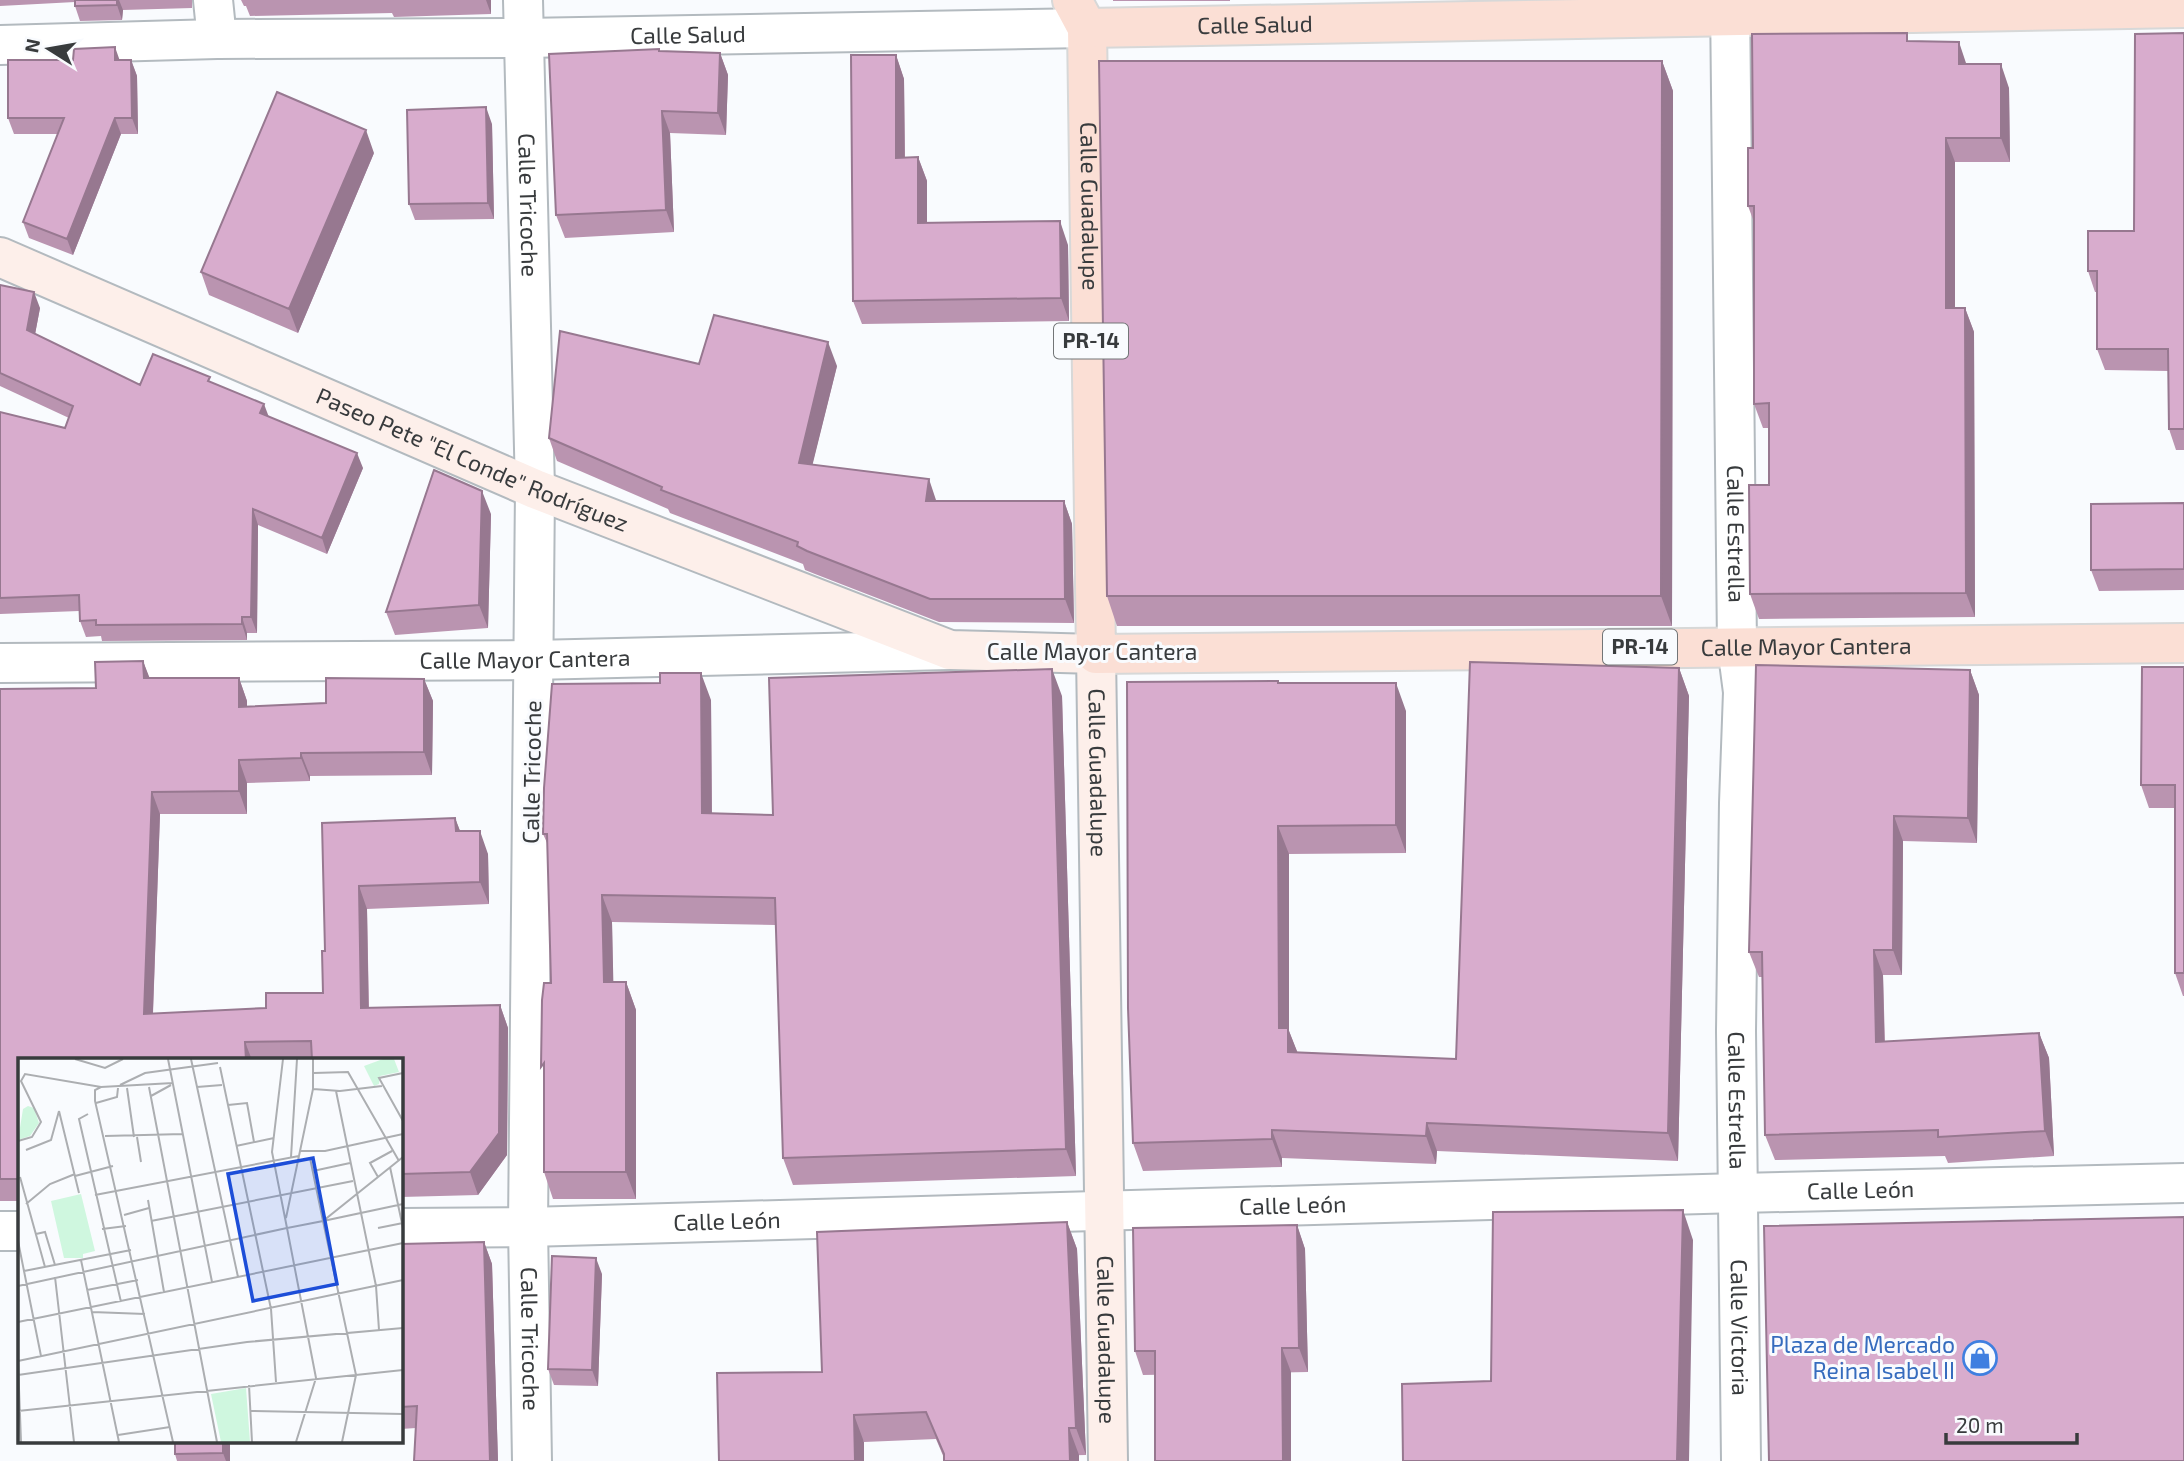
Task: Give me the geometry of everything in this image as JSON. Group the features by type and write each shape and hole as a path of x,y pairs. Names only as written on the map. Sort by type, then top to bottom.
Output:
{"main road":[{"name":"Calle Salud","path":"1082,9 2184,8"},
{"name":"Calle Guadalupe","path":"1082,9 1096,654"},
{"name":"Calle Mayor Cantera","path":"1096,654 2184,643"}],"street":[{"path":"213,0 216,39"},
{"name":"Calle Tricoche","path":"523,0 536,489 528,1227 532,1461"},
{"name":"Calle Estrella","path":"1730,8 1737,646 1743,692 1736,1031 1740,1193"},
{"name":"Calle Salud","path":"0,45 216,39 523,37 1082,9"},
{"name":"Paseo Pete \"El Conde\" Rodríguez","path":"0,257 536,489 950,650"},
{"name":"Calle Mayor Cantera","path":"0,663 533,660 950,650 1096,654"},
{"name":"Calle Guadalupe","path":"1096,654 1108,1461"},
{"name":"Calle León","path":"402,1228 528,1227 2184,1183"},
{"name":"Calle Victoria","path":"1740,1193 1741,1461"},
{"path":"0,1231 18,1231"}],"building":[{"path":"75,0 117,0 117,5 75,6"},
{"path":"1907,33 1907,41 1959,42 1959,64 2001,64 2001,138 1946,138 1946,308 1965,308 1966,593 1750,594 1749,485 1769,485 1769,403 1754,404 1754,206 1748,206 1748,148 1753,148 1752,34"},
{"path":"2184,33 2184,429 2169,429 2168,349 2097,349 2097,271 2088,271 2088,231 2134,231 2135,34"},
{"path":"115,47 115,60 131,60 132,118 115,118 67,239 23,222 64,118 8,118 8,60 73,60 74,49"},
{"path":"659,49 720,53 718,113 662,111 666,210 556,215 549,54"},
{"path":"851,55 896,55 896,158 918,157 918,223 1060,221 1061,298 853,301"},
{"path":"1099,61 1662,61 1661,596 1107,596"},
{"path":"277,92 366,130 289,309 201,272"},
{"path":"486,107 488,203 409,204 407,110"},
{"path":"0,285 34,292 27,330 140,385 153,354 210,377 208,381 264,404 260,413 357,453 322,538 253,509 251,617 242,617 242,624 96,625 96,620 80,621 79,595 0,598 0,412 65,428 73,406 0,373"},
{"path":"714,315 828,342 799,463 929,479 926,501 1064,501 1065,599 930,599 807,551 797,546 798,542 661,490 662,487 549,438 560,331 699,364"},
{"path":"434,470 482,491 479,605 386,612"},
{"path":"2184,503 2184,569 2091,570 2091,504"},
{"path":"143,661 144,678 239,678 239,707 326,703 326,678 424,679 424,752 301,753 301,758 239,760 239,791 152,792 144,1014 266,1008 266,993 323,993 322,951 325,951 322,823 455,818 456,831 480,831 480,882 359,886 361,1008 500,1005 499,1133 470,1172 402,1174 402,1058 312,1058 311,1041 245,1042 246,1058 18,1058 18,1179 0,1179 0,689 96,688 95,662"},
{"path":"1470,662 1679,668 1668,1133 1427,1123 1426,1136 1272,1130 1272,1139 1133,1143 1128,1008 1127,682 1396,683 1396,825 1278,826 1279,1028 1288,1028 1288,1052 1456,1059"},
{"path":"1756,665 1970,670 1968,818 1894,816 1893,950 1874,950 1876,1042 2039,1033 2045,1131 1938,1137 1938,1130 1765,1135 1762,952 1749,952"},
{"path":"2142,667 2184,667 2184,973 2175,973 2175,785 2141,785"},
{"path":"1052,669 1066,1149 783,1158 775,898 602,895 604,982 626,982 626,1172 544,1172 542,1000 544,983 551,983 547,834 543,834 552,684 660,683 660,673 701,673 702,813 773,815 769,678"},
{"path":"1683,1210 1677,1461 1403,1461 1402,1384 1491,1381 1493,1212"},
{"name":"Plaza de Mercado Reina Isabel II","path":"2184,1217 2184,1461 1769,1461 1764,1226"},
{"path":"1067,1222 1076,1428 1069,1428 1070,1461 944,1461 944,1454 926,1412 854,1415 855,1461 719,1461 717,1373 822,1372 817,1232"},
{"path":"1297,1225 1299,1348 1282,1348 1283,1461 1155,1461 1155,1351 1135,1351 1133,1228"},
{"path":"484,1242 490,1461 414,1461 417,1406 402,1407 402,1244"},
{"path":"552,1256 596,1258 592,1370 548,1369"},
{"path":"175,1444 223,1444 223,1453 175,1454"}],"place":[{"name":"Plaza de Mercado Reina Isabel II","path":"1980,1358"}]}
